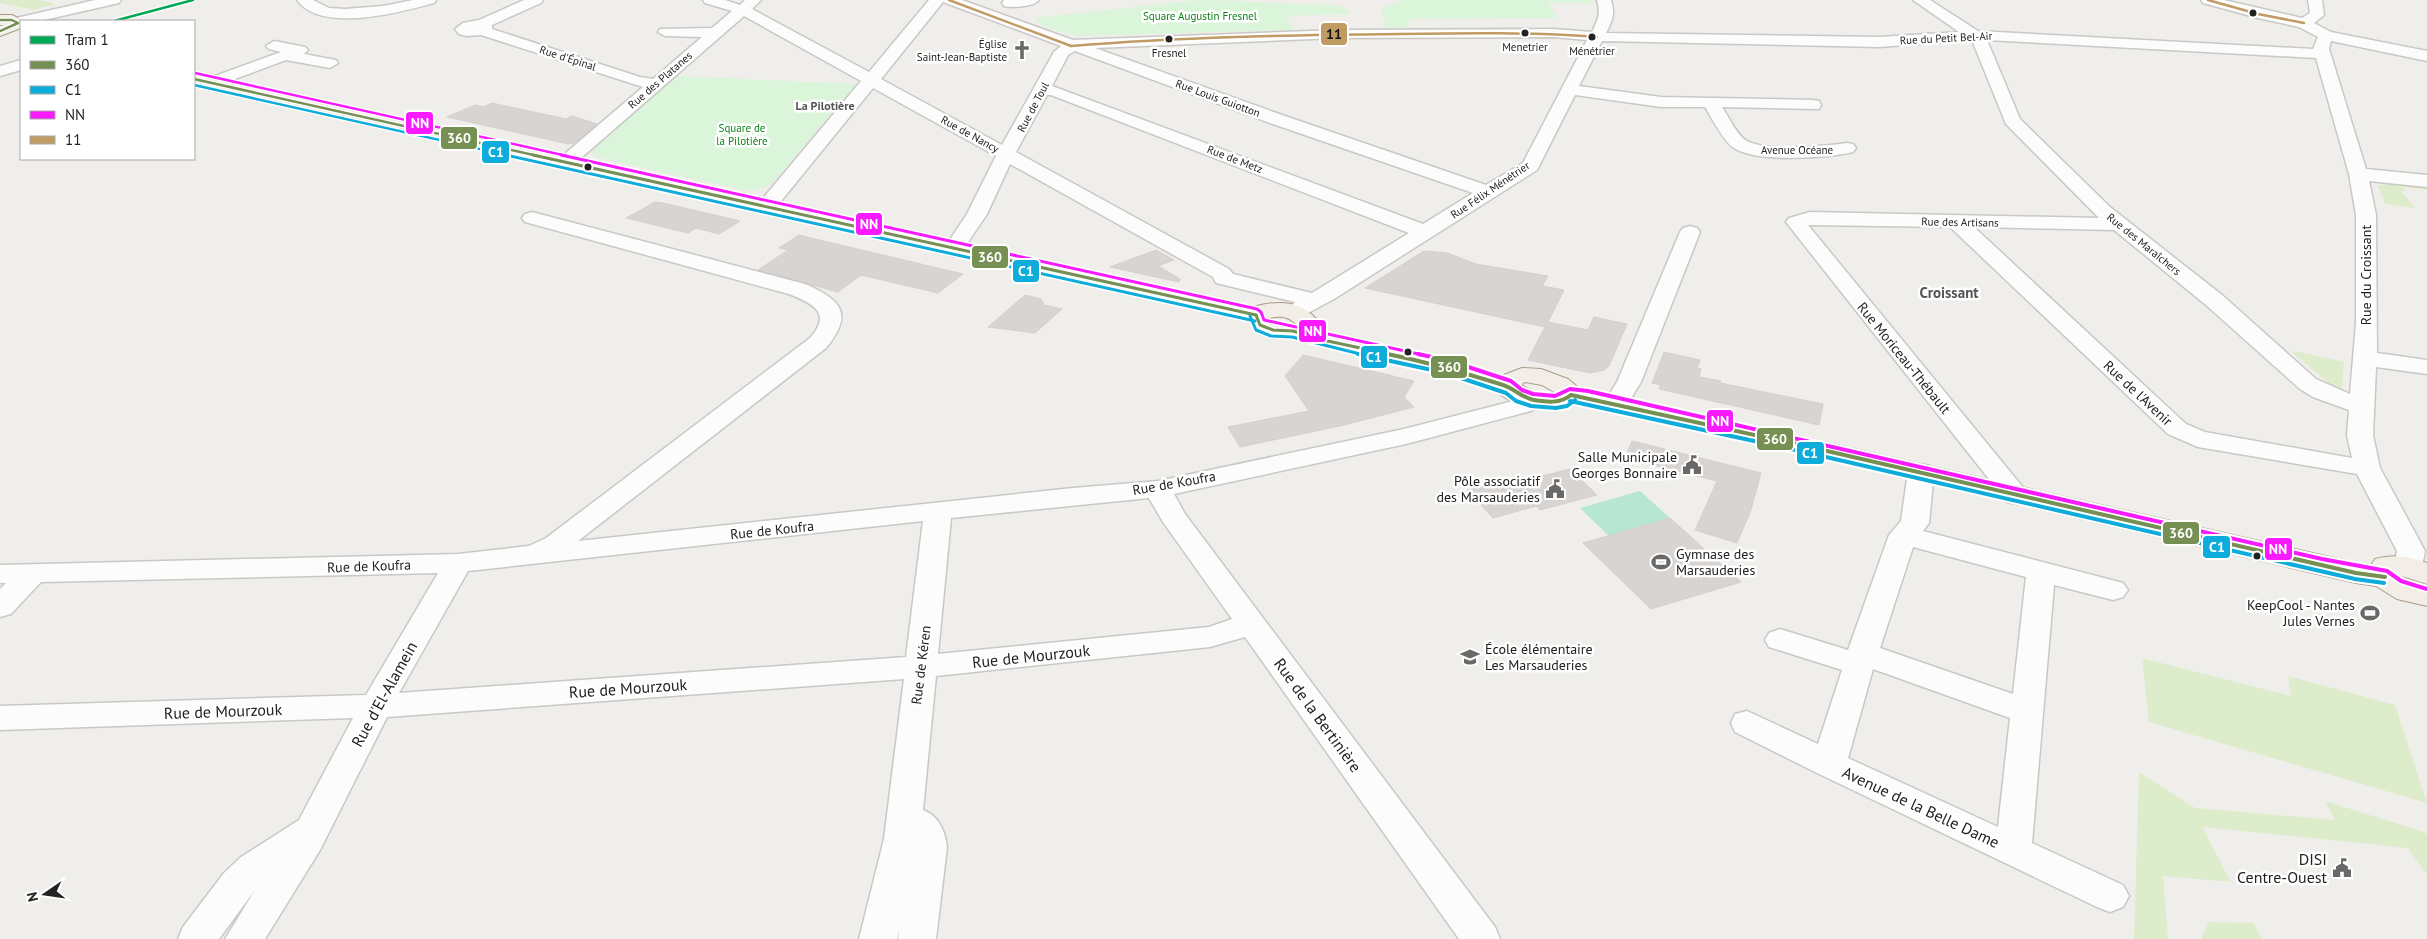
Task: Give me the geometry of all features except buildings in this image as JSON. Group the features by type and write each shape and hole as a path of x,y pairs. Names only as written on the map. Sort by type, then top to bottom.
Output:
{"main road":[{"path":"9,28 20,40"},
{"path":"202,81 567,161 954,250 1256,315 1257,321 1266,328 1280,331 1298,322 1323,340 1513,382 1536,376 1552,380 1567,388 1571,395"},
{"path":"1513,382 1514,393 1532,400 1555,402 1565,400 1571,395 1616,403 2348,572 2407,572 2402,589 2427,596"}],"street":[{"path":"39,20 114,0"},
{"path":"305,1 321,0"},
{"name":"Rue d'Épinal","path":"536,0 482,27 637,81 656,84"},
{"name":"Rue de Nancy","path":"710,0 748,5 870,79 1222,273 1224,278 1314,300"},
{"path":"766,207 870,79 938,0"},
{"name":"Rue Louis Guiotton","path":"949,0 1071,46 1488,192"},
{"path":"1011,5 1032,0"},
{"name":"Rue Félix Ménétrier","path":"1298,322 1314,300 1530,166 1571,90 1606,19 1607,10 1604,0"},
{"path":"1920,0 1975,35"},
{"path":"2208,0 2258,14 2304,23 2325,45 2427,56"},
{"path":"2304,23 2317,15 2315,0"},
{"path":"305,1 332,13 352,13 366,3 422,1"},
{"name":"Rue des Platanes","path":"567,161 748,5"},
{"path":"665,32 715,33"},
{"name":"Rue du Petit Bel-Air","path":"1071,46 1114,42 1337,34 1553,33 1597,36 1879,42 1975,35 2325,45"},
{"name":"Rue des Maraîchers","path":"1975,35 1978,37 2012,120 2119,224 2214,300 2308,384 2322,392 2362,406"},
{"name":"Rue du Croissant","path":"2325,45 2337,107 2358,174 2366,216 2365,358 2360,436 2367,468 2411,551 2407,572"},
{"path":"202,81 288,56 300,50 274,46"},
{"name":"Rue de Toul","path":"954,250 977,214 1006,154 1062,52 1071,46"},
{"path":"288,56 330,62"},
{"path":"0,71 20,65"},
{"name":"Rue de Metz","path":"1043,89 1056,91 1426,232"},
{"path":"1571,90 1661,102 1813,105"},
{"name":"Avenue Océane","path":"1710,103 1739,144 1744,147 1761,150 1831,151 1847,148"},
{"path":"2358,174 2427,181"},
{"path":"532,218 797,289 815,296 827,306 832,316 830,328 818,343 556,544 535,556"},
{"name":"Rue des Artisans","path":"1800,219 2119,224"},
{"name":"Rue Moriceau-Thébault","path":"1800,219 1796,222 1798,226 2017,496"},
{"name":"Rue de l'Avenir","path":"1957,222 2186,435 2198,439 2367,468"},
{"path":"1616,403 1629,382 1690,232"},
{"path":"1218,307 1216,293 1224,278"},
{"path":"2365,358 2427,367"},
{"name":"Rue de Koufra","path":"0,574 458,563 1073,496 1158,489 1406,436 1522,406 1532,400"},
{"name":"Avenue de la Belle Dame","path":"1830,764 1861,659 1903,535 1915,522 1921,472"},
{"name":"Rue de la Bertinière","path":"1158,489 1173,516 1480,939"},
{"name":"Rue de Kéren","path":"878,939 902,838 938,512"},
{"path":"1903,535 2113,590"},
{"name":"Rue d'El-Alamein","path":"244,939 307,838 376,706 458,563"},
{"name":"Avenue de la Belle Dame","path":"2013,851 2041,572"},
{"path":"0,607 32,573"},
{"name":"Rue de Mourzouk","path":"0,718 376,706 921,667 1210,637 1252,624"},
{"path":"1780,640 1861,659 2026,711"},
{"name":"Avenue de la Belle Dame","path":"1747,723 2110,896"},
{"path":"903,818 916,820 922,825 926,832 928,843 929,855 917,939"},
{"name":"Rue d'El-Alamein","path":"197,939 237,884 254,868 307,838"}],"green space":[{"path":"0,0 38,0 55,4 33,10 0,3"},
{"name":"Square Augustin Fresnel","path":"1199,0 1332,4 1336,7 1342,6 1350,14 1286,16 1294,30 1079,36 1044,27 1034,18"},
{"path":"1404,0 1592,0 1593,3 1548,3 1557,18 1409,19 1410,28 1386,27 1382,8"},
{"name":"Square de la Pilotière","path":"676,76 856,84 770,186 747,191 596,157 592,149"},
{"path":"2390,183 2427,186 2427,190 2403,187 2405,191 2401,191 2415,208 2385,204 2378,186"},
{"path":"2295,351 2344,362 2342,391 2337,390 2292,352"},
{"path":"1640,491 1670,518 1609,536 1580,508"},
{"path":"2142,658 2291,696 2288,676 2395,705 2427,803 2149,722"},
{"path":"2139,772 2195,808 2335,820 2325,801 2424,832 2427,835 2427,875 2408,848 2202,827 2231,882 2163,876 2168,939 2134,939"},
{"path":"2209,922 2254,923 2262,939 2201,939"}],"tram line":[{"name":"1","path":"118,20 193,0"}],"transit line":[{"name":"11","path":"949,0 1071,46"},
{"name":"11","path":"2208,0 2258,14 2304,23"},
{"name":"360","path":"0,20 12,20 18,23 0,31"},
{"name":"11","path":"1071,46 1153,40 1277,35 1499,33 1597,37"},
{"name":"NN","path":"195,73 1257,309 1261,312 1264,320 1450,361 1511,381 1522,390 1533,394 1555,396 1570,389 1588,391 2322,559 2387,571 2401,581 2427,589"},
{"name":"360","path":"195,79 1256,315"},
{"name":"C1","path":"195,85 1255,321"},
{"name":"360","path":"1256,315 1260,325 1273,330 1293,331 1323,340 1448,367 1509,387 1519,395 1532,400 1555,402 1565,400 1571,395"},
{"name":"C1","path":"1250,316 1256,330 1271,336 1292,337 1322,346 1446,373 1506,393 1516,401 1531,406 1556,408 1567,406 1575,400"},
{"name":"360","path":"1571,395 1801,445 2356,573 2385,577"},
{"name":"C1","path":"1570,401 1800,451 2355,579 2384,583"}],"place":[{"name":"Menetrier","path":"1525,33"},
{"name":"Ménétrier","path":"1592,37"},
{"name":"Fresnel","path":"1169,39"},
{"name":"Église Saint-Jean-Baptiste","path":"1022,50"},
{"name":"Salle Municipale Georges Bonnaire","path":"1692,465"},
{"name":"Pôle associatif des Marsauderies","path":"1555,489"},
{"name":"Gymnase des Marsauderies","path":"1661,562"},
{"name":"KeepCool - Nantes Jules Vernes","path":"2370,613"},
{"name":"École élémentaire Les Marsauderies","path":"1470,657"},
{"name":"DISI Centre-Ouest","path":"2342,868"}],"district":[{"name":"La Pilotière","path":"825,105"},
{"name":"Croissant","path":"1949,292"}]}
